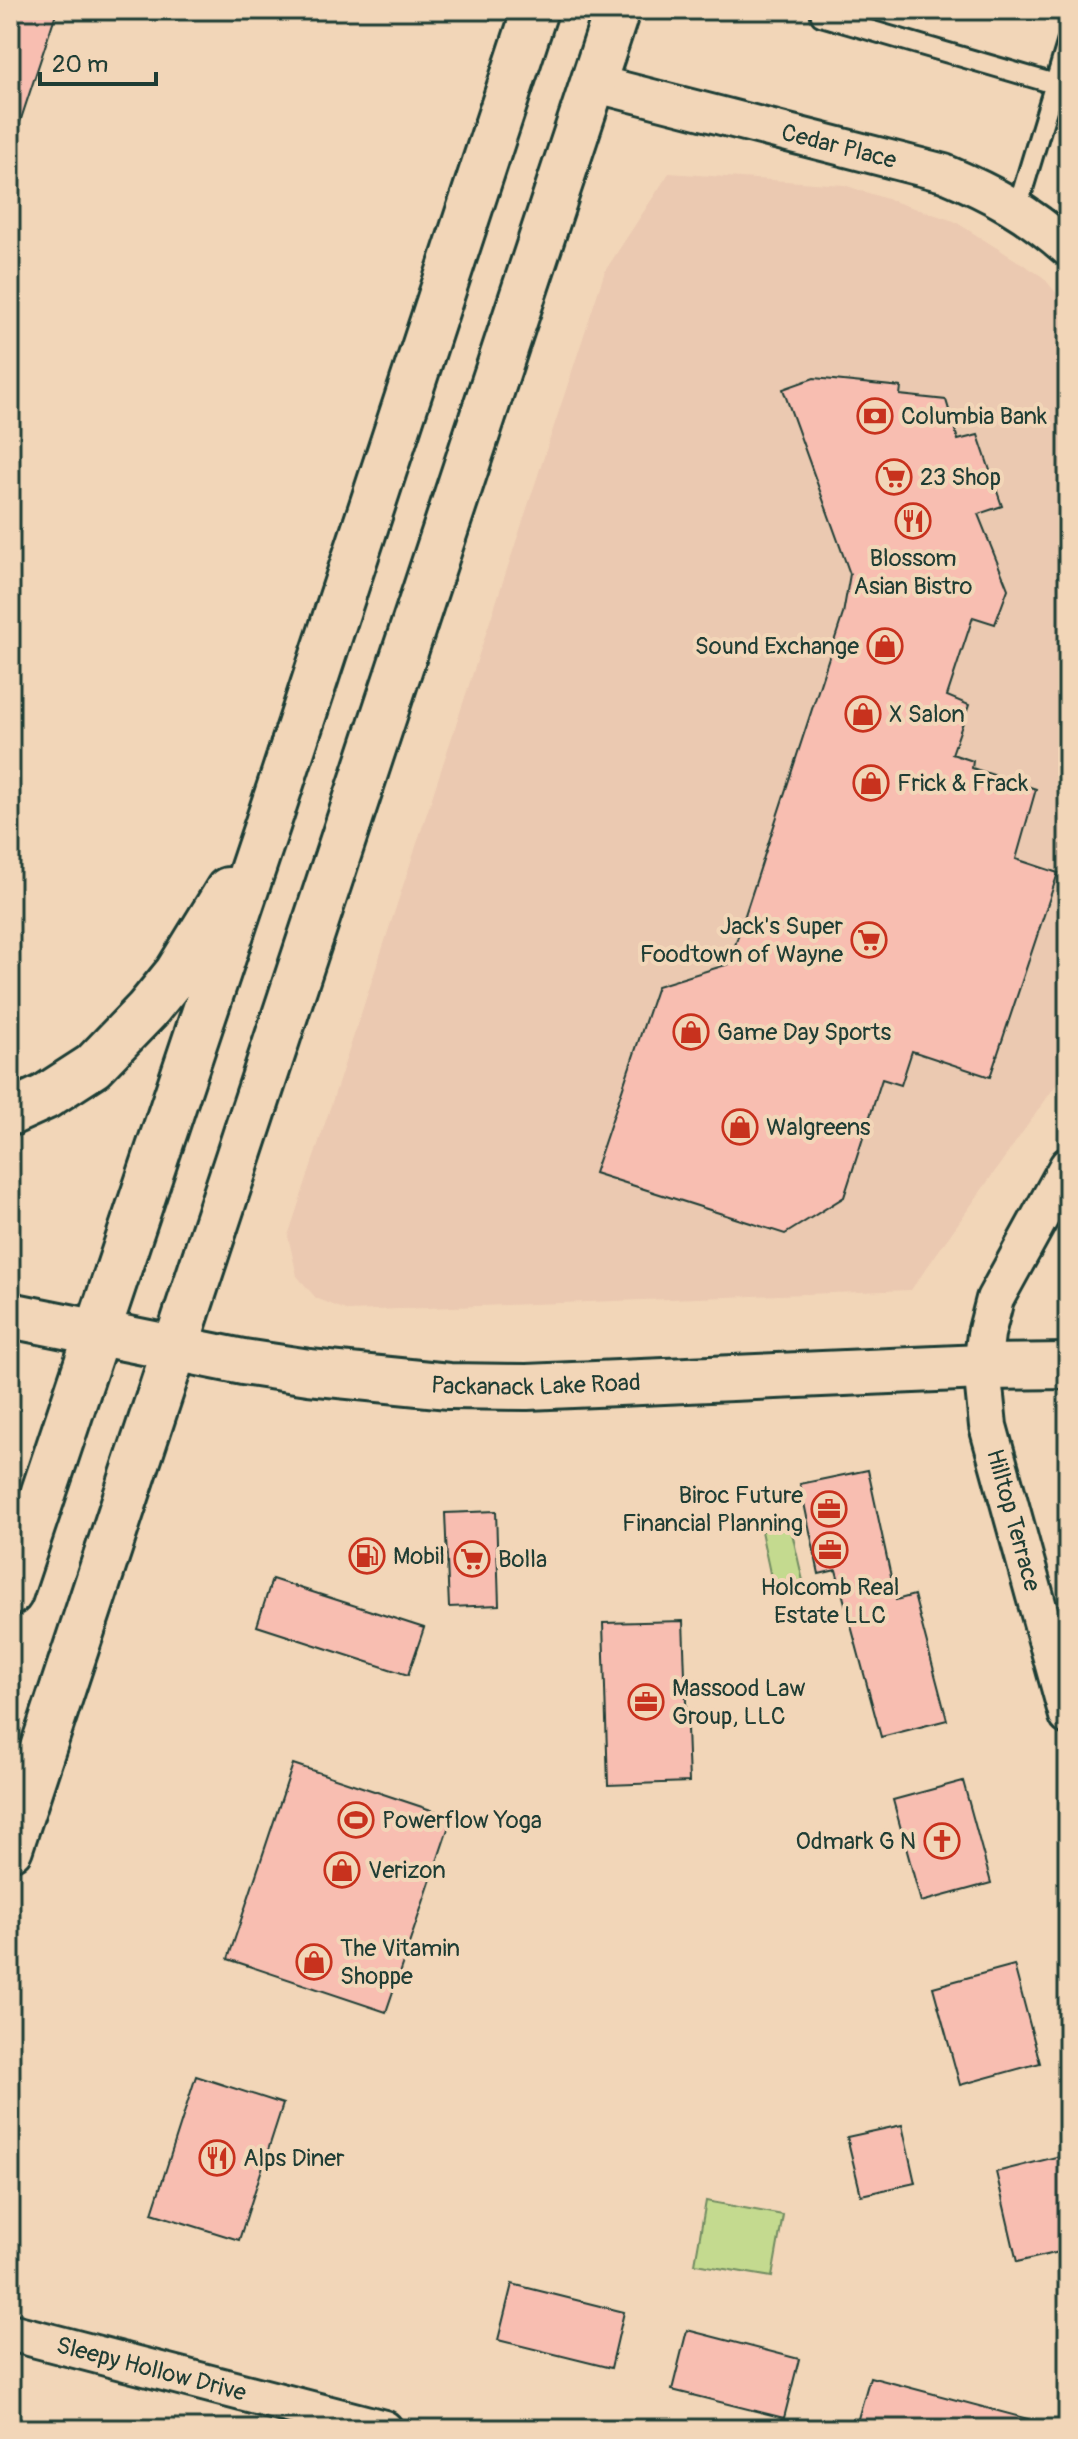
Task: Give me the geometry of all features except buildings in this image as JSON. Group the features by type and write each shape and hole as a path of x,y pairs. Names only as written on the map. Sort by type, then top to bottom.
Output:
{"main road":[{"path":"10,1593 99,1333 535,10"},
{"path":"10,1848 617,10"},
{"path":"10,1113 45,1097 93,1066 147,1010 177,973 268,823"},
{"name":"Packanack Lake Road","path":"10,1315 309,1372 449,1386 527,1387 1068,1366"}],"street":[{"name":"Cedar Place","path":"593,83 944,173 992,193 1039,222 1068,248"},
{"name":"Hilltop Terrace","path":"1068,1166 995,1299 982,1367 988,1426 1068,1716"},
{"name":"Sleepy Hollow Drive","path":"10,2332 384,2429"}],"lane":[{"path":"823,10 821,16 1055,84"},
{"path":"1017,209 1068,40"}],"shaded area":[{"path":"669,173 844,185 954,221 1043,277 1068,307 1068,1068 911,1290 348,1311 316,1298 297,1276 288,1236 605,271"}],"green space":[{"path":"790,1524 803,1581 773,1587 761,1531"},
{"path":"706,2201 783,2215 772,2277 695,2264"}],"place":[{"name":"Columbia Bank","path":"875,416"},
{"name":"23 Shop","path":"894,477"},
{"name":"Blossom Asian Bistro","path":"913,521"},
{"name":"Sound Exchange","path":"885,646"},
{"name":"X Salon","path":"863,714"},
{"name":"Frick & Frack","path":"871,783"},
{"name":"Jack's Super Foodtown of Wayne","path":"869,940"},
{"name":"Game Day Sports","path":"691,1032"},
{"name":"Walgreens","path":"740,1127"},
{"name":"Biroc Future Financial Planning","path":"829,1509"},
{"name":"Holcomb Real Estate LLC","path":"830,1550"},
{"name":"Mobil","path":"367,1556"},
{"name":"Bolla","path":"472,1559"},
{"name":"Massood Law Group, LLC","path":"646,1702"},
{"name":"Powerflow Yoga","path":"356,1820"},
{"name":"Odmark G N","path":"942,1841"},
{"name":"Verizon","path":"342,1870"},
{"name":"The Vitamin Shoppe","path":"314,1962"},
{"name":"Alps Diner","path":"217,2158"}]}
